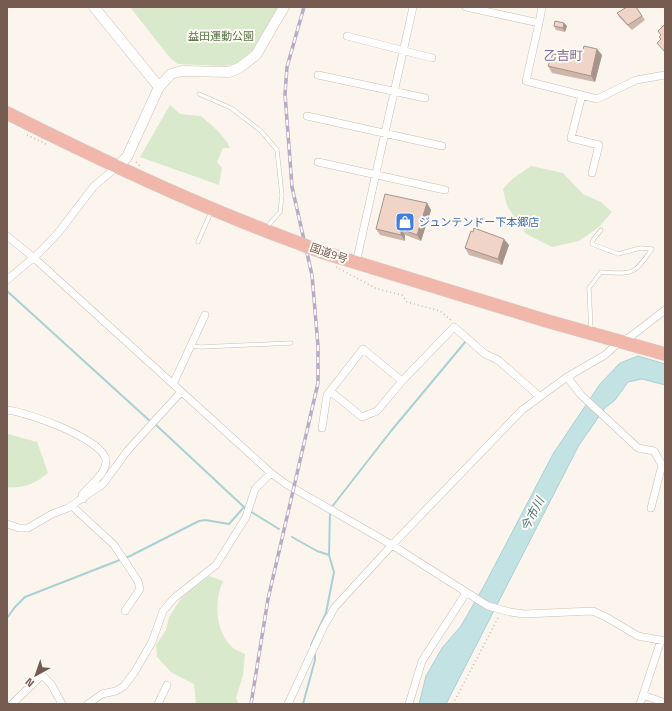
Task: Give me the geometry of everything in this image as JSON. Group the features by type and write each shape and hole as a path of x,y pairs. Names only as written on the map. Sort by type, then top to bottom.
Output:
{"highway":[{"name":"国道9号","path":"7,113 65,142 212,209 322,252 619,342 665,354"}],"street":[{"path":"94,7 159,87"},
{"path":"7,280 58,234 94,186 127,157 159,87 171,74 182,71 229,72 248,63 256,55 284,7"},
{"path":"356,263 414,7"},
{"path":"466,7 539,23"},
{"path":"542,7 526,81 597,99 636,80 665,76"},
{"path":"347,36 432,58"},
{"path":"318,75 424,98"},
{"path":"582,95 571,138 599,145 592,173"},
{"path":"307,116 442,146"},
{"path":"318,162 445,190"},
{"path":"7,236 33,257 271,473 392,545 469,595 488,606 501,611 524,614 593,612 606,617 638,636 663,640 640,704"},
{"path":"288,704 324,626 335,607 392,545 522,410 539,396 567,377 605,355 619,342 630,337 665,310"},
{"path":"173,384 205,315"},
{"path":"330,391 362,417 377,411 402,381 454,327 485,354 498,360 539,396"},
{"path":"322,428 327,395 363,349 402,381"},
{"path":"567,377 583,397 638,448 654,451 662,465 651,508"},
{"path":"7,524 18,528 28,528 52,514 83,500 103,484 128,450 181,392"},
{"path":"7,410 66,428 102,451 106,460 102,472 85,490 82,495 83,500"},
{"path":"88,704 102,694 116,691 124,686 152,642 164,611 174,598 216,565 246,517 255,489 271,473"},
{"path":"72,506 114,545 138,581 140,589 125,611"},
{"path":"409,704 422,661 469,595"},
{"path":"12,704 42,675 51,684 62,704"},
{"path":"158,704 167,685"},
{"path":"643,695 665,702"}],"lane":[{"path":"199,94 231,108 261,131 277,150 282,195 280,212 264,230"},
{"path":"198,242 212,209"},
{"path":"593,334 590,328 589,288 602,272 630,273 638,268 652,249 640,248 618,254 592,244 593,240 601,230"},
{"path":"191,346 201,348 291,343"}],"path":[{"path":"136,162 139,163 141,169"},
{"path":"334,266 377,289 402,296 407,302 440,311 453,322 454,327"},
{"path":"453,704 501,611"}],"green space":[{"name":"益田運動公園","path":"130,7 278,7 254,49 247,58 237,64 223,66 178,64 170,58"},
{"path":"170,105 180,114 201,116 219,132 227,142 230,148 223,148 217,162 222,168 219,185 140,157"},
{"path":"531,166 563,173 583,194 601,202 612,212 599,227 579,241 552,247 526,234 507,206 503,189 511,180"},
{"path":"8,434 37,442 48,473 39,480 24,486 7,487"},
{"path":"209,576 223,581 217,606 219,624 222,632 232,647 245,654 243,675 236,698 239,704 196,704 194,684 172,673 157,657 156,645 166,630 169,617 182,597"}],"water":[{"name":"今市川","path":"638,356 665,364 665,385 642,379 628,382 615,400 605,408 579,445 446,704 419,704 426,676 442,648 461,626 484,586 553,454 600,384 620,363"}],"building":[{"path":"627,7 636,7 642,16 628,25 617,13"},
{"path":"555,21 564,23 563,28 554,26"},
{"path":"665,24 665,52 657,43 661,39 659,37 661,35 658,31"},
{"path":"584,46 597,49 591,76 548,66 553,54 580,58"},
{"name":"ジュンテンドー下本郷店","path":"385,194 427,203 417,235 401,229 401,235 376,229"},
{"path":"474,228 504,239 498,259 465,248 471,231 473,232"}],"waterway":[{"path":"7,291 151,422"},
{"path":"331,508 391,431 466,341"},
{"path":"155,424 245,508 279,529"},
{"path":"7,618 25,597 130,556 199,521 205,520 229,524 244,507"},
{"path":"313,648 311,645 326,613 334,572 329,555 330,512"},
{"path":"292,537 317,551 329,555"},
{"path":"303,704 315,660 315,651"}],"railway":[{"path":"251,704 268,599 318,383 318,346 312,275 292,187 285,94 287,67 304,7"}],"place":[{"name":"ジュンテンドー下本郷店","path":"405,222"}],"district":[{"name":"乙吉町","path":"563,55"}]}
